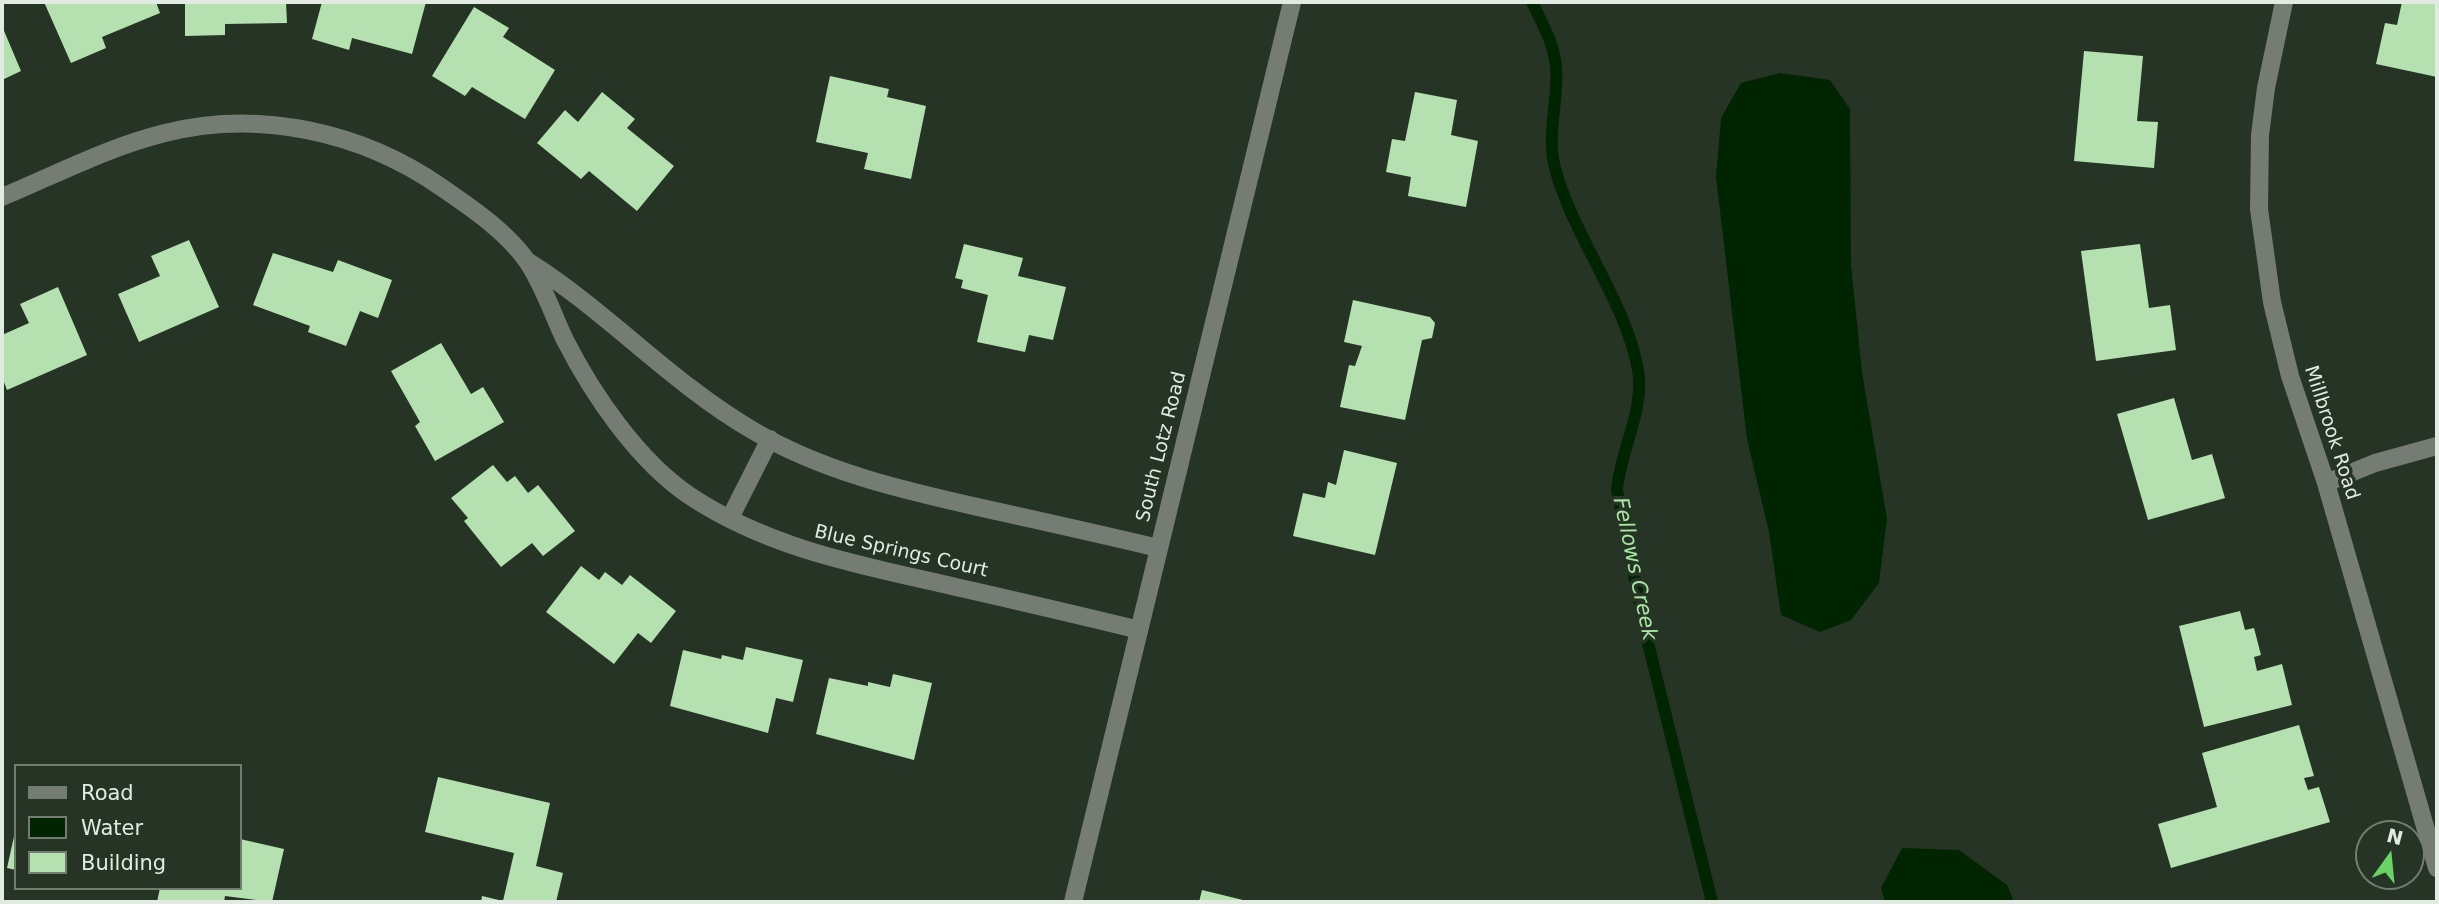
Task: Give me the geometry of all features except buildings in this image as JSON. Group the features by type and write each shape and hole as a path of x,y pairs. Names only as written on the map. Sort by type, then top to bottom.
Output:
{"street":[{"name":"South Lotz Road","path":"1073,902 1292,2"},
{"name":"Millbrook Road","path":"2284,2 2261,123 2259,209 2275,315 2290,376 2326,482 2437,868"},
{"name":"Blue Springs Court","path":"2,197 119,148 165,133 207,126 279,126 353,141 392,157 424,175 484,218 527,261 567,344 612,415 650,464 690,496 752,531 818,556 1139,630"},
{"path":"527,261 566,285 703,399 806,458 893,488 1158,548"},
{"path":"730,518 770,439"},
{"path":"2326,482 2375,463 2437,446"}],"water":[{"path":"1780,73 1830,80 1850,109 1851,265 1862,372 1887,519 1879,583 1851,620 1820,632 1781,615 1769,532 1747,439 1716,177 1721,118 1741,83"},
{"path":"1902,848 1959,850 2007,885 2014,902 1885,902 1881,888"}],"waterway":[{"name":"Fellows Creek","path":"1532,2 1555,58 1552,130 1555,168 1574,219 1622,319 1638,370 1638,400 1617,490 1646,635 1712,902"}]}
